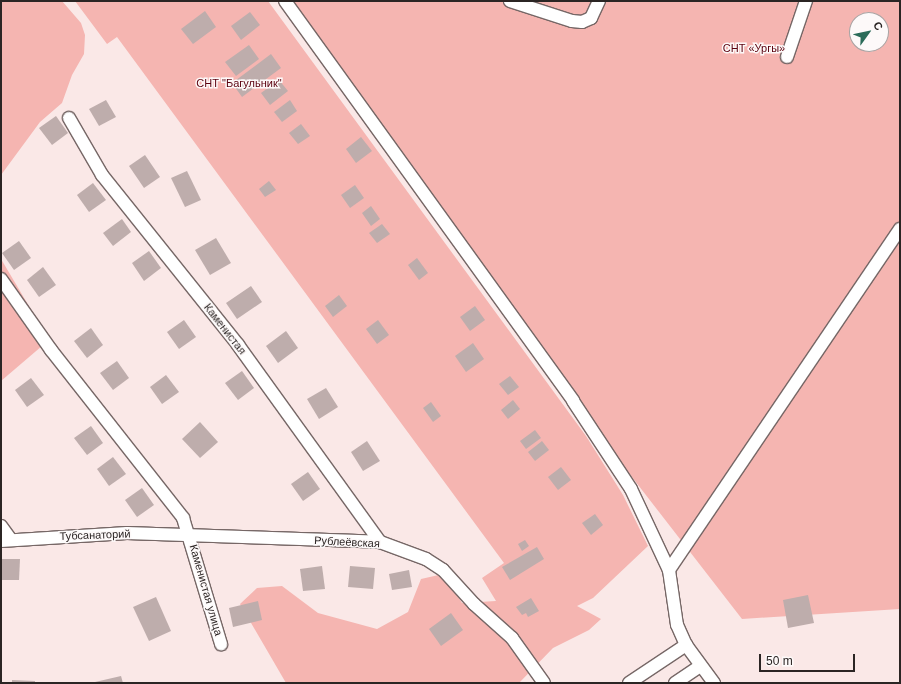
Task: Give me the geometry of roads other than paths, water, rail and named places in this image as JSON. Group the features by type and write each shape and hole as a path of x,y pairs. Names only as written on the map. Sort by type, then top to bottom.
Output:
{"street":[{"path":"285,1 573,401 631,489 670,570 677,625 686,645 714,683"},
{"path":"510,1 572,21 582,22 591,18 599,1"},
{"path":"787,57 806,1"},
{"name":"Каменистая","path":"69,118 102,175 238,345 380,542"},
{"path":"670,570 900,229"},
{"path":"1,279 51,350 173,503 184,518 190,535"},
{"path":"1,526 6,540"},
{"name":"Тубсанаторий","path":"6,540 127,533 190,535"},
{"name":"Рублеёвская","path":"190,535 380,542 426,559 443,570 474,604 512,638 544,683"},
{"name":"Каменистая улица","path":"190,535 221,644"},
{"path":"629,683 686,645"},
{"path":"681,681 700,666"}],"park label":[{"name":"СНТ «Ургы»","path":"754,48"},
{"name":"СНТ \"Багульник\"","path":"239,83"}]}
